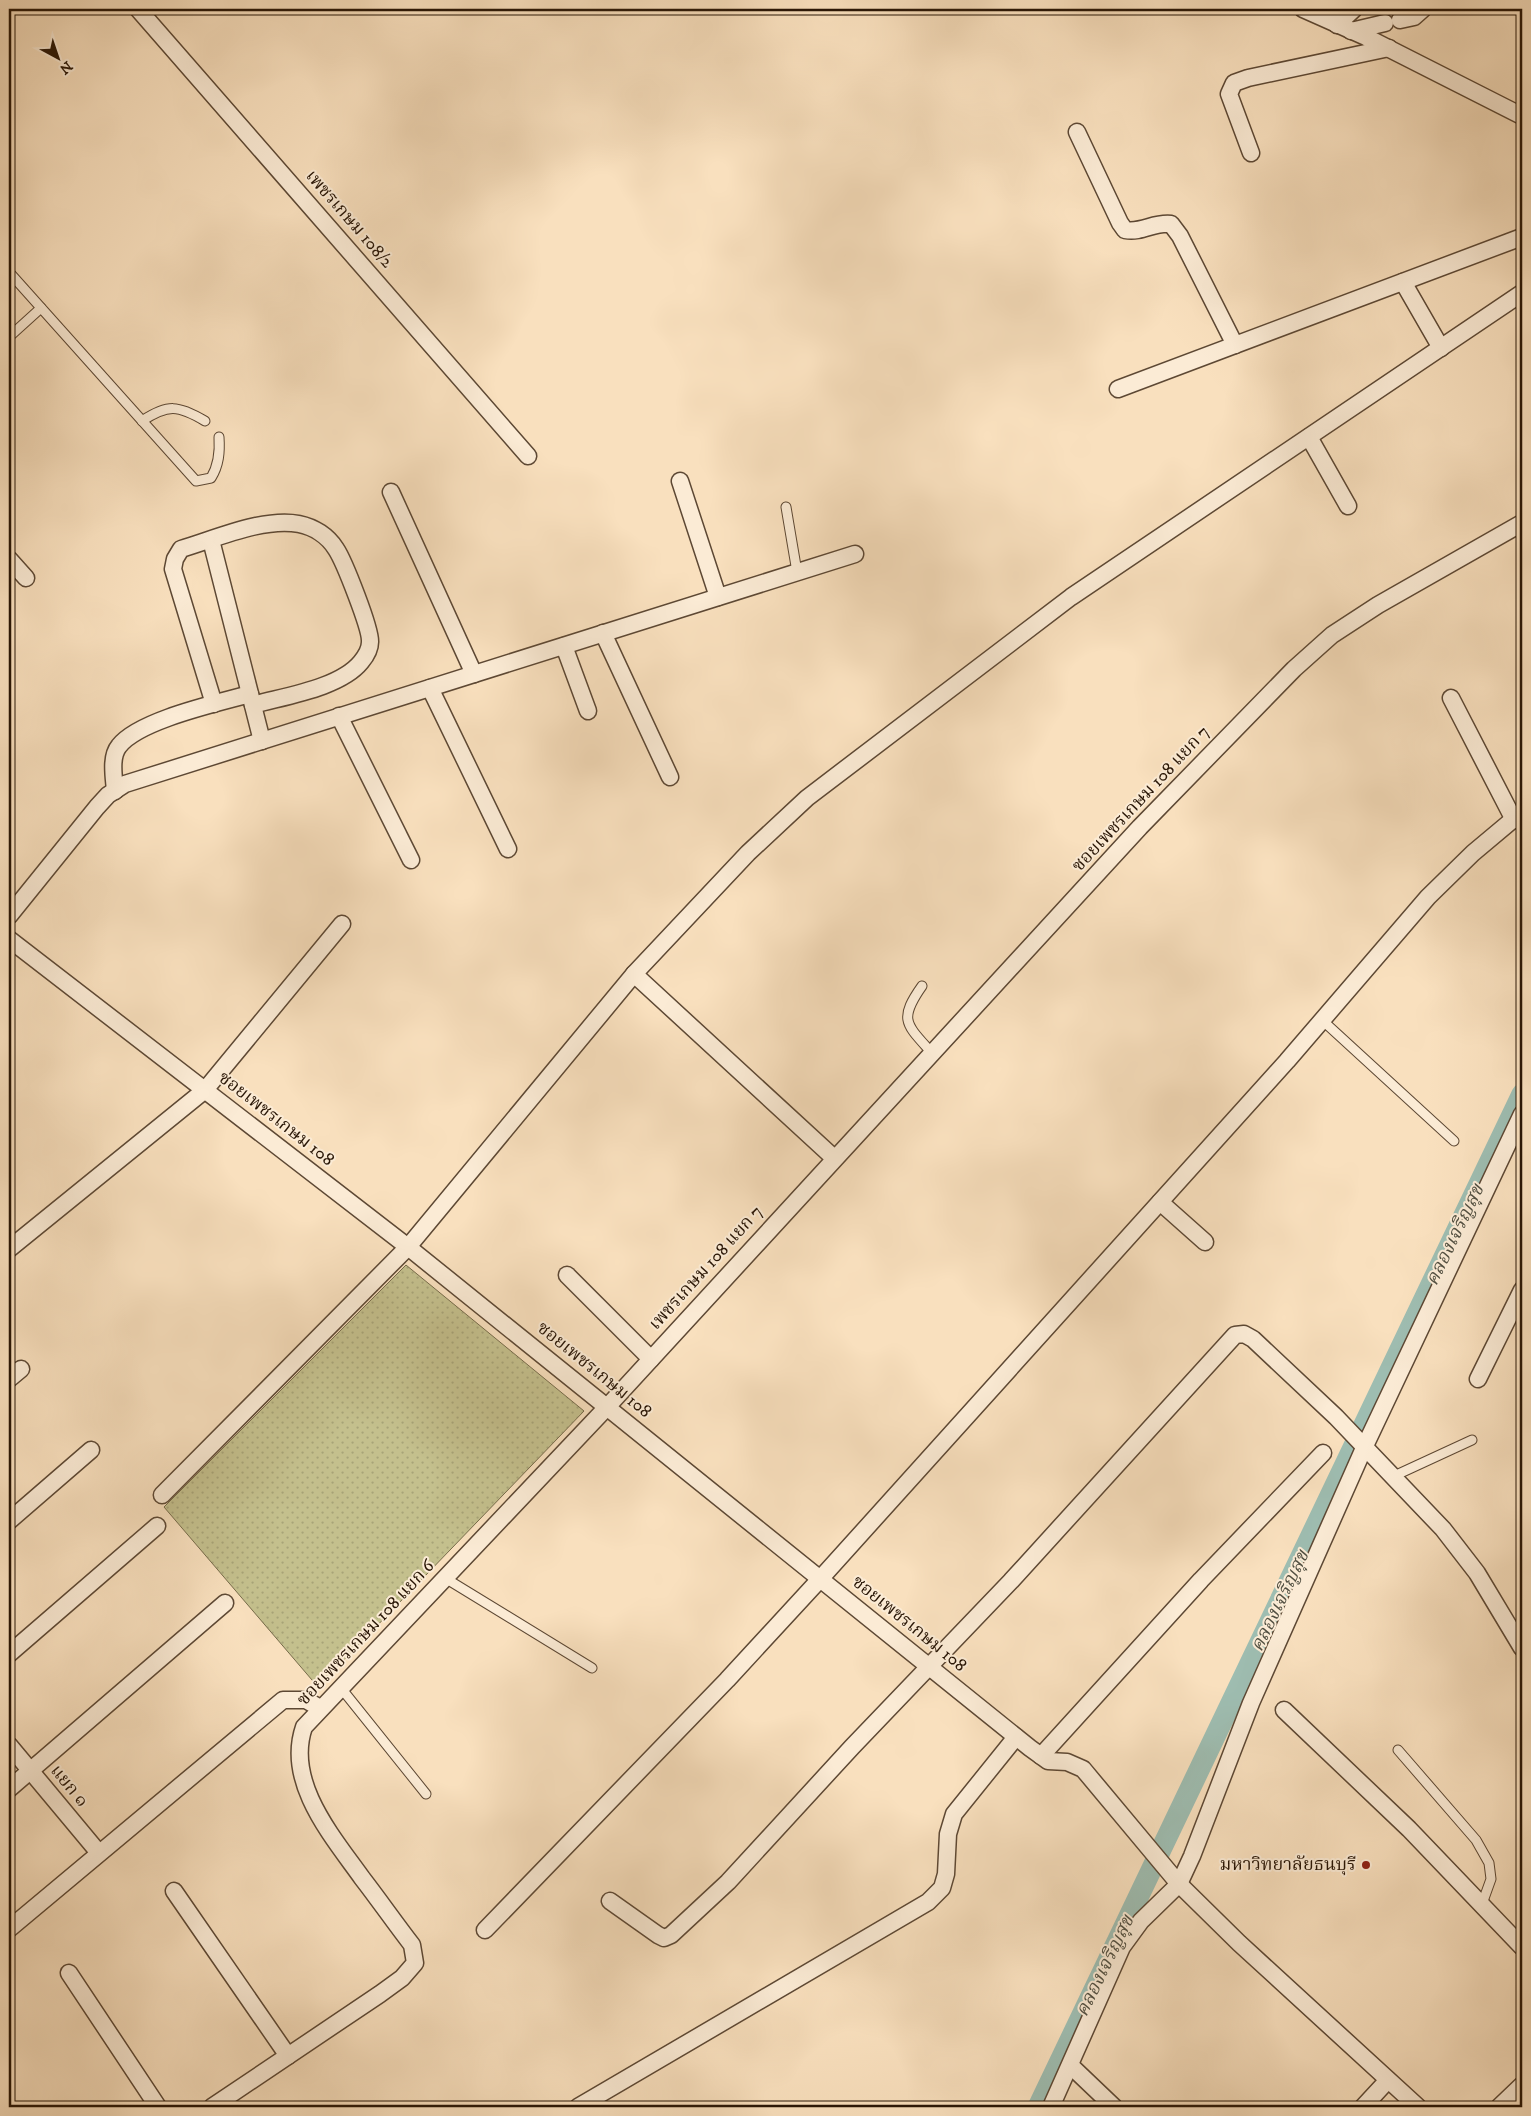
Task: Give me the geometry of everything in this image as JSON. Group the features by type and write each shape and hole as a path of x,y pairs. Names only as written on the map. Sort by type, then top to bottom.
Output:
{"street":[{"name":"เพชรเกษม 108/2","path":"138,9 528,456"},
{"path":"1303,9 1322,12 1344,28 1389,48 1522,116"},
{"path":"1344,28 1354,9"},
{"path":"1344,28 1392,22 1414,17 1423,9"},
{"path":"1251,153 1229,94 1234,83 1248,78 1389,48"},
{"path":"1077,132 1125,230 1134,232 1144,230 1159,222 1171,224 1180,236 1235,345"},
{"path":"1118,389 1522,237"},
{"path":"1403,282 1441,348"},
{"path":"162,1495 408,1247 634,974 748,853 807,798 1071,597 1522,293"},
{"path":"1309,437 1348,506"},
{"path":"680,481 718,597"},
{"path":"391,492 474,674"},
{"path":"115,790 113,762 118,746 129,737 162,719 214,704 252,700 346,676 361,663 368,652 371,640 349,576 336,548 322,533 301,524 276,522 181,549 175,558 173,569 214,704"},
{"name":"ซอยเพชรเกษม 108 แยก 7","path":"834,1158 1140,827 1294,669 1332,635 1363,615 1522,523"},
{"path":"211,540 262,741"},
{"path":"9,916 98,807 115,790 144,777 855,554"},
{"path":"9,559 26,578"},
{"path":"604,633 670,777"},
{"path":"564,646 588,711"},
{"path":"430,688 508,849"},
{"path":"485,1930 726,1680 821,1578 1322,1020 1428,896 1473,853 1518,816 1451,698"},
{"path":"339,716 411,860"},
{"path":"9,1249 205,1090 342,924"},
{"name":"ซอยเพชรเกษม 108","path":"9,939 408,1247 608,1406 1016,1737 1048,1761 1067,1762 1083,1768 1175,1879 1239,1943 1418,2107"},
{"path":"634,974 834,1158"},
{"path":"1051,2107 1071,2066 1122,1947 1175,1879 1205,1825 1251,1703 1361,1445 1522,1114"},
{"name":"เพชรเกษม 108 แยก 7","path":"608,1406 834,1158"},
{"path":"1160,1202 1205,1242"},
{"path":"567,1275 651,1359"},
{"path":"1478,1379 1522,1290"},
{"path":"610,1901 658,1935 664,1938 671,1935 728,1882 929,1666 1011,1581 1235,1335 1244,1334 1254,1339 1336,1417 1361,1445 1394,1476 1466,1555 1522,1648"},
{"name":"ซอยเพชรเกษม 108 แยก 6","path":"212,2107 380,1994 402,1978 415,1963 412,1945 322,1822 301,1767 299,1742 304,1727 608,1406"},
{"path":"9,1521 91,1450"},
{"path":"1041,1756 1200,1580 1323,1452"},
{"path":"9,1654 157,1526"},
{"path":"9,1789 226,1603"},
{"path":"9,1929 283,1700 306,1700 320,1708"},
{"path":"1284,1710 1409,1829 1522,1947"},
{"path":"578,2107 928,1902 942,1888 946,1874 948,1834 954,1814 1016,1737"},
{"name":"แยก ๑","path":"9,1745 99,1853"},
{"path":"174,1891 288,2056"},
{"path":"69,1973 158,2107"},
{"path":"1071,2066 1114,2107"},
{"path":"1363,2107 1388,2080"},
{"path":"1499,2107 1522,2085"}],"lane":[{"path":"9,272 196,481 211,478 217,469 220,450 218,437"},
{"path":"9,336 41,308"},
{"path":"142,421 159,409 172,408 191,412 205,421"},
{"path":"786,507 797,572"},
{"path":"922,986 909,1005 906,1015 909,1026 932,1053"},
{"path":"1322,1020 1454,1142"},
{"path":"1394,1476 1472,1440"},
{"path":"445,1578 592,1668"},
{"path":"341,1688 426,1794"},
{"path":"1398,1750 1476,1840 1490,1863 1491,1879 1482,1904"}],"shaded area":[{"path":"406,1265 584,1411 318,1687 164,1507"}],"waterway":[{"name":"คลองเจริญสุข","path":"1038,2107 1522,1094"}],"place":[{"name":"มหาวิทยาลัยธนบุรี","path":"1366,1865"}]}
